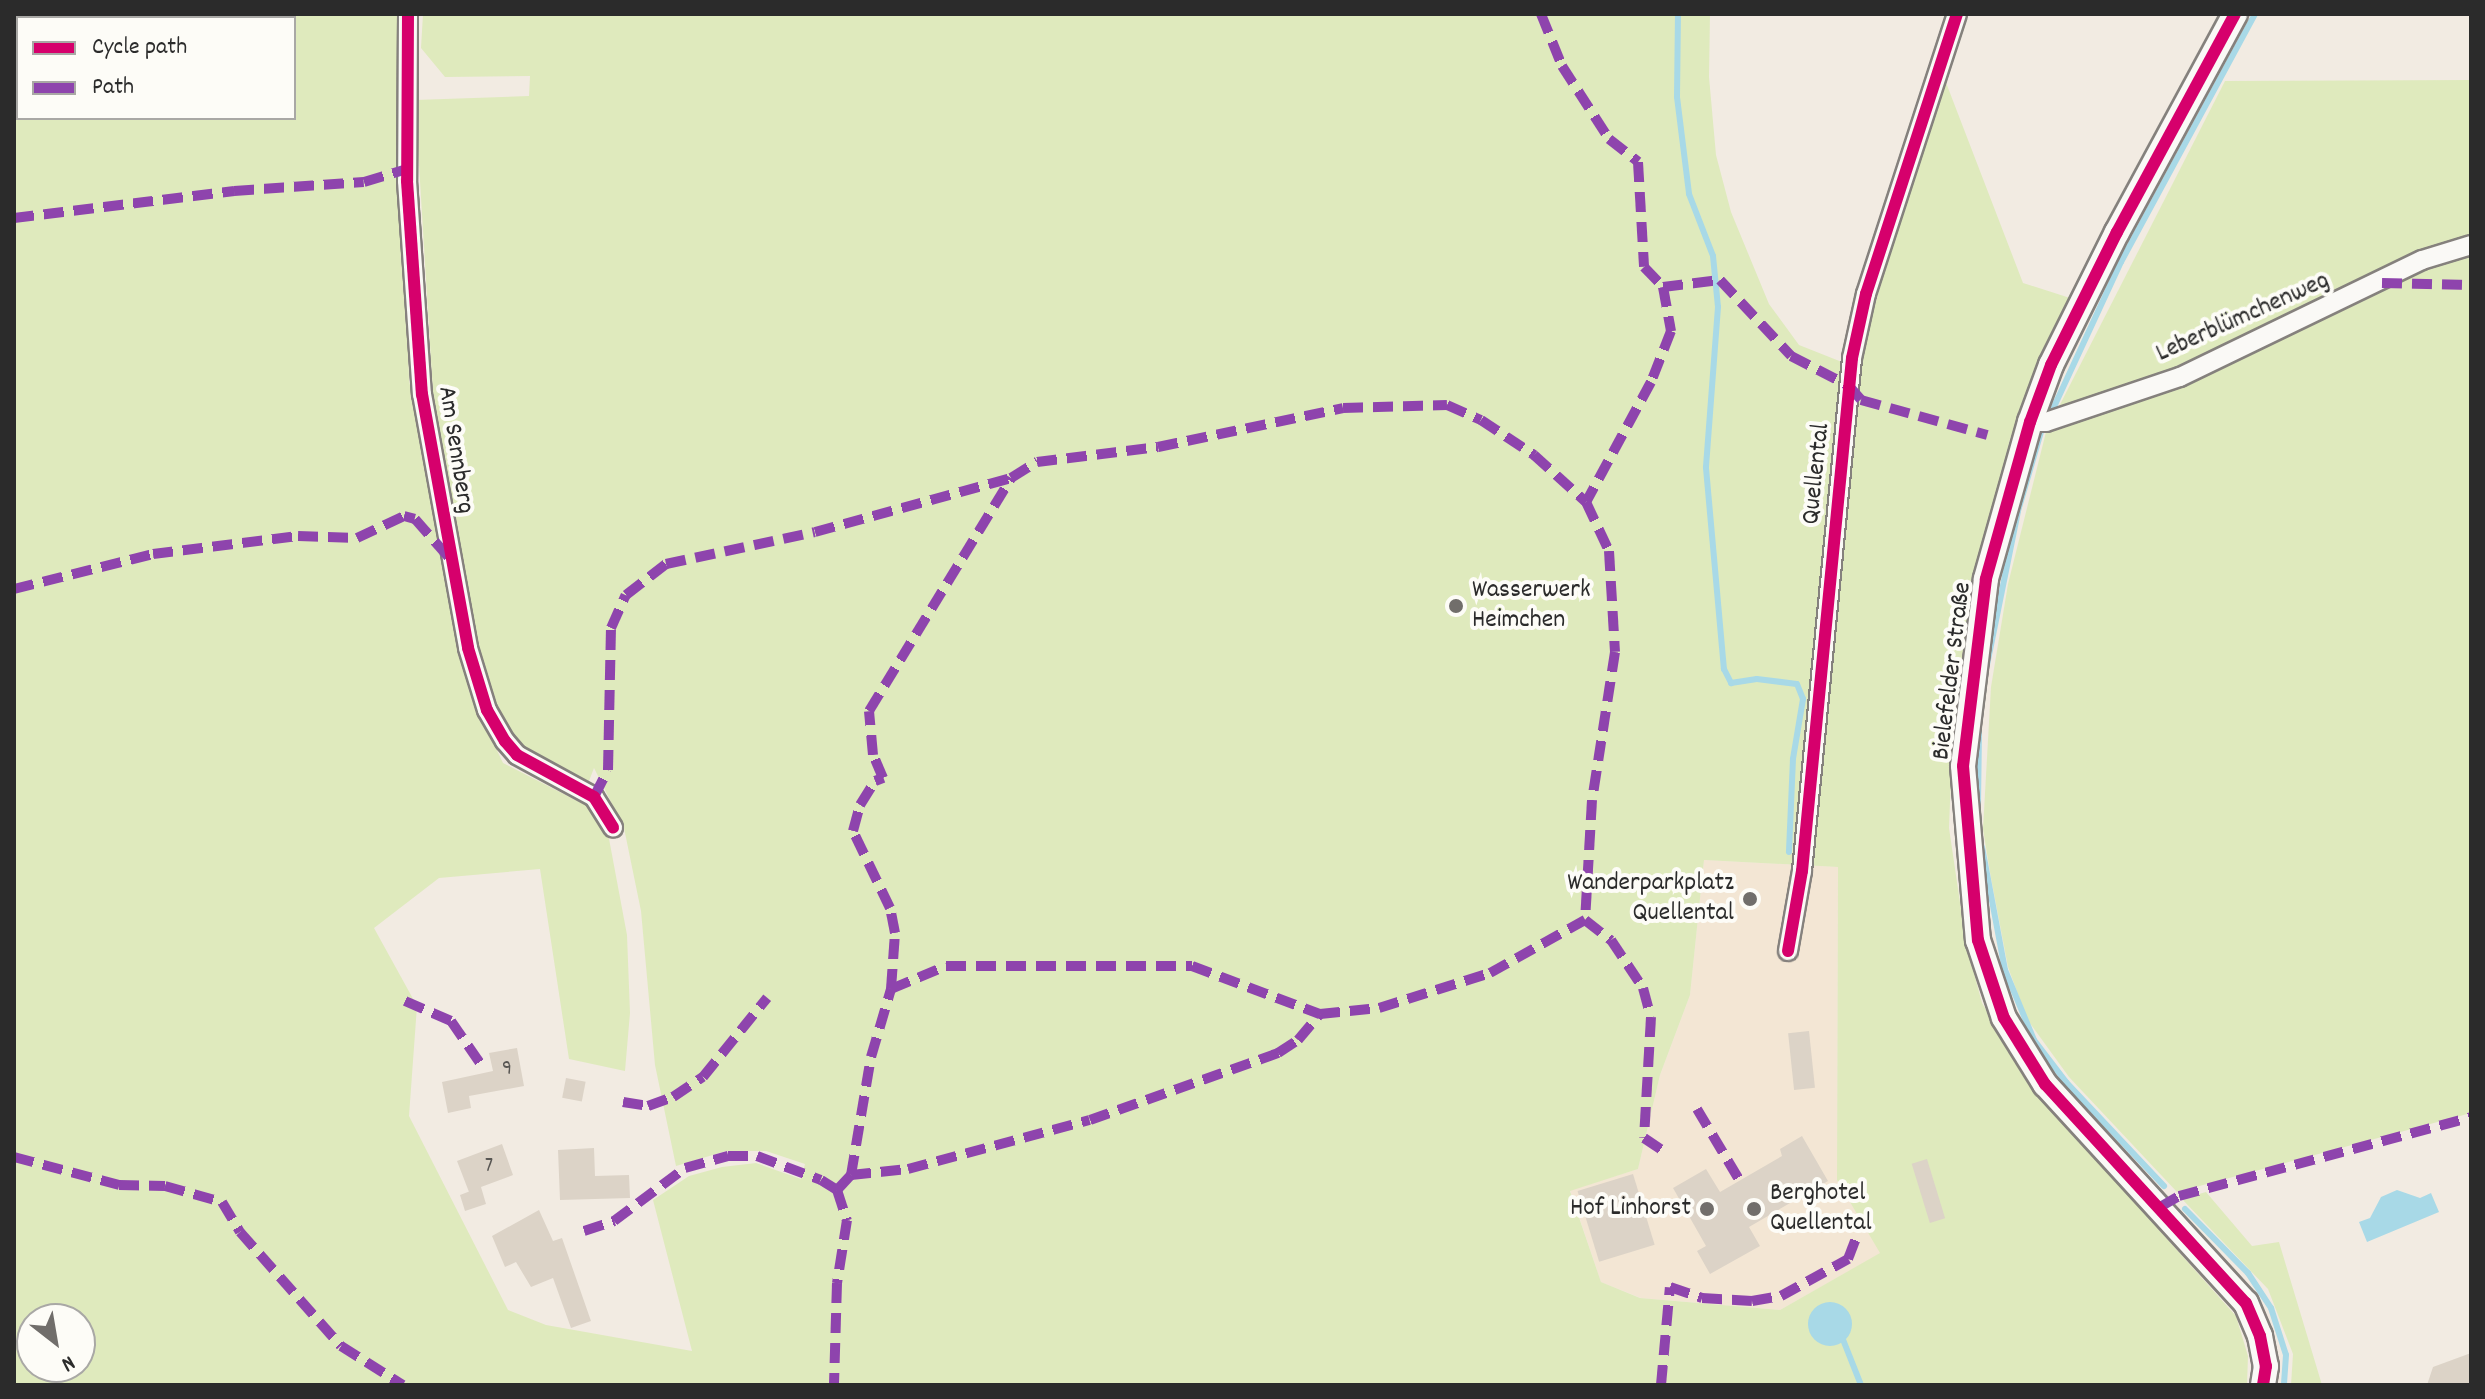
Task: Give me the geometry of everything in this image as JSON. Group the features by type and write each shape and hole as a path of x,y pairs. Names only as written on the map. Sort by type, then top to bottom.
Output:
{"main road":[{"name":"Bielefelder Straße","path":"2235,14 2117,232 2030,422 1986,579 1967,703 1964,814 1978,940 2004,1018 2045,1084 2246,1303 2260,1336 2263,1385"}],"street":[{"name":"Am Sennberg","path":"408,14 407,181 422,394 468,648 482,699 505,741 517,755 594,797 613,827"},
{"name":"Quellental","path":"1788,951 1802,871 1852,358 1866,294 1957,14"},
{"name":"Leberblümchenweg","path":"2030,422 2046,422 2180,377 2422,260 2471,245"}],"shaded area":[{"path":"1704,860 1838,867 1837,1180 1881,1253 1780,1310 1641,1298 1601,1282 1570,1190 1638,1169 1660,1075 1690,995"}],"green space":[{"path":"14,14 400,14 409,380 469,691 503,763 591,808 607,828 627,935 630,1013 625,1071 569,1059 540,869 439,878 374,928 417,1006 409,1116 508,1310 546,1325 692,1351 653,1200 689,1176 722,1167 756,1163 801,1179 805,1164 766,1151 726,1151 676,1166 655,1065 641,911 624,828 594,768 589,781 582,783 520,749 494,710 477,669 433,393 415,100 529,96 530,76 445,77 421,48 423,14 1710,14 1709,77 1716,155 1731,212 1769,304 1799,345 1857,368 1916,161 1945,80 2023,283 2070,298 2038,362 2010,439 1977,574 1954,701 1949,828 1966,943 1982,1003 2034,1090 2236,1316 2248,1356 2247,1385 14,1385","holes":["1704,860 1838,867 1837,1180 1880,1253 1780,1310 1640,1298 1601,1282 1570,1191 1638,1169 1660,1075 1690,995"]},
{"path":"2471,80 2471,1113 2177,1192 2069,1077 2027,1019 2008,967 1991,878 1983,829 1991,687 2008,584 2046,432 2225,81"},
{"path":"2206,1192 2252,1246 2279,1242 2322,1385 2291,1385 2293,1354 2268,1289 2182,1199"}],"water":[{"path":"2397,1190 2420,1198 2431,1193 2439,1212 2367,1242 2359,1222 2370,1218 2381,1197"},
{"path":"1830,1302 1845,1309 1852,1324 1845,1339 1830,1346 1815,1339 1808,1324 1815,1309"}],"building":[{"path":"1809,1031 1815,1088 1794,1090 1788,1033"},
{"path":"517,1048 524,1086 469,1096 471,1108 448,1113 442,1082 493,1071 489,1053"},
{"path":"566,1078 586,1082 582,1101 562,1098"},
{"name":"Berghotel Quellental","path":"1802,1136 1828,1181 1749,1227 1760,1246 1710,1274 1697,1251 1706,1246 1673,1188 1706,1169 1720,1192 1782,1156 1780,1149"},
{"path":"502,1144 513,1175 481,1187 486,1204 465,1211 460,1195 469,1192 457,1161"},
{"path":"594,1148 595,1176 629,1175 630,1198 560,1200 558,1150"},
{"path":"1927,1159 1945,1218 1930,1223 1912,1164"},
{"path":"1633,1174 1655,1245 1599,1262 1578,1191"},
{"path":"539,1210 553,1241 562,1238 591,1321 571,1328 553,1278 531,1287 516,1262 505,1267 492,1236"},
{"path":"2471,1353 2471,1385 2427,1385 2433,1367"}],"waterway":[{"path":"1678,14 1677,97 1689,194 1713,256 1718,307 1706,468 1724,669 1731,683 1757,679 1797,684 1803,699 1793,759 1789,852"},
{"path":"2053,409 2121,262 2255,14"},
{"path":"1987,665 2018,511 2041,432"},
{"path":"1978,804 1979,732"},
{"path":"1982,847 2005,970 2034,1040 2066,1082 2164,1186"},
{"path":"2185,1209 2248,1273 2271,1308 2286,1355 2284,1385"},
{"path":"1842,1337 1861,1385"}],"marked path":[{"path":"1541,14 1562,66 1609,139 1638,162 1644,267 1663,287 1671,331 1651,382 1586,502"},
{"path":"14,218 234,191 364,182 407,169"},
{"path":"1663,287 1720,280 1791,356 1849,386 1861,400 1987,435"},
{"path":"2382,283 2471,285"},
{"path":"594,797 608,770 611,628 626,595 666,564 815,532 1011,478 1037,462 1158,447 1343,408 1447,405 1481,420 1534,455 1586,502 1609,551 1615,652 1592,800 1585,920"},
{"path":"891,989 895,933 890,908 853,831 860,805 875,781 883,778 873,755 869,711 1011,478"},
{"path":"14,589 153,554 298,536 357,538 404,516 415,519 451,560"},
{"path":"837,1190 851,1175 871,1057 891,989 946,966 1192,966 1320,1014 1379,1008 1490,973 1585,920 1611,940 1643,988 1651,1017 1644,1138 1668,1154"},
{"path":"623,1102 648,1106 673,1097 703,1077 767,998"},
{"path":"405,1001 451,1021 482,1066"},
{"path":"851,1175 908,1169 1090,1120 1278,1053 1298,1040 1320,1014"},
{"path":"1697,1109 1740,1181"},
{"path":"2160,1207 2179,1196 2471,1117"},
{"path":"584,1231 614,1221 685,1168 728,1156 757,1156 821,1180 837,1190 847,1220 837,1283 834,1385"},
{"path":"14,1157 119,1185 165,1186 222,1202 240,1232 341,1346 403,1385"},
{"path":"1661,1385 1670,1287 1702,1298 1752,1301 1781,1296 1848,1259 1859,1231"}],"cycle path":[{"path":"408,14 407,181 422,394 468,648 487,710 505,741 517,755 594,797 613,827"},
{"path":"1788,951 1802,871 1852,358 1866,294 1957,14"},
{"path":"2235,14 2117,232 2051,365 2030,422 1986,579 1963,766 1978,940 2004,1018 2045,1084 2246,1303 2260,1336 2266,1366 2263,1385"}],"place":[{"name":"Wasserwerk Heimchen","path":"1456,606"},
{"name":"Wanderparkplatz Quellental","path":"1750,899"},
{"name":"Hof Linhorst","path":"1707,1209"},
{"name":"Berghotel Quellental","path":"1754,1209"}]}
